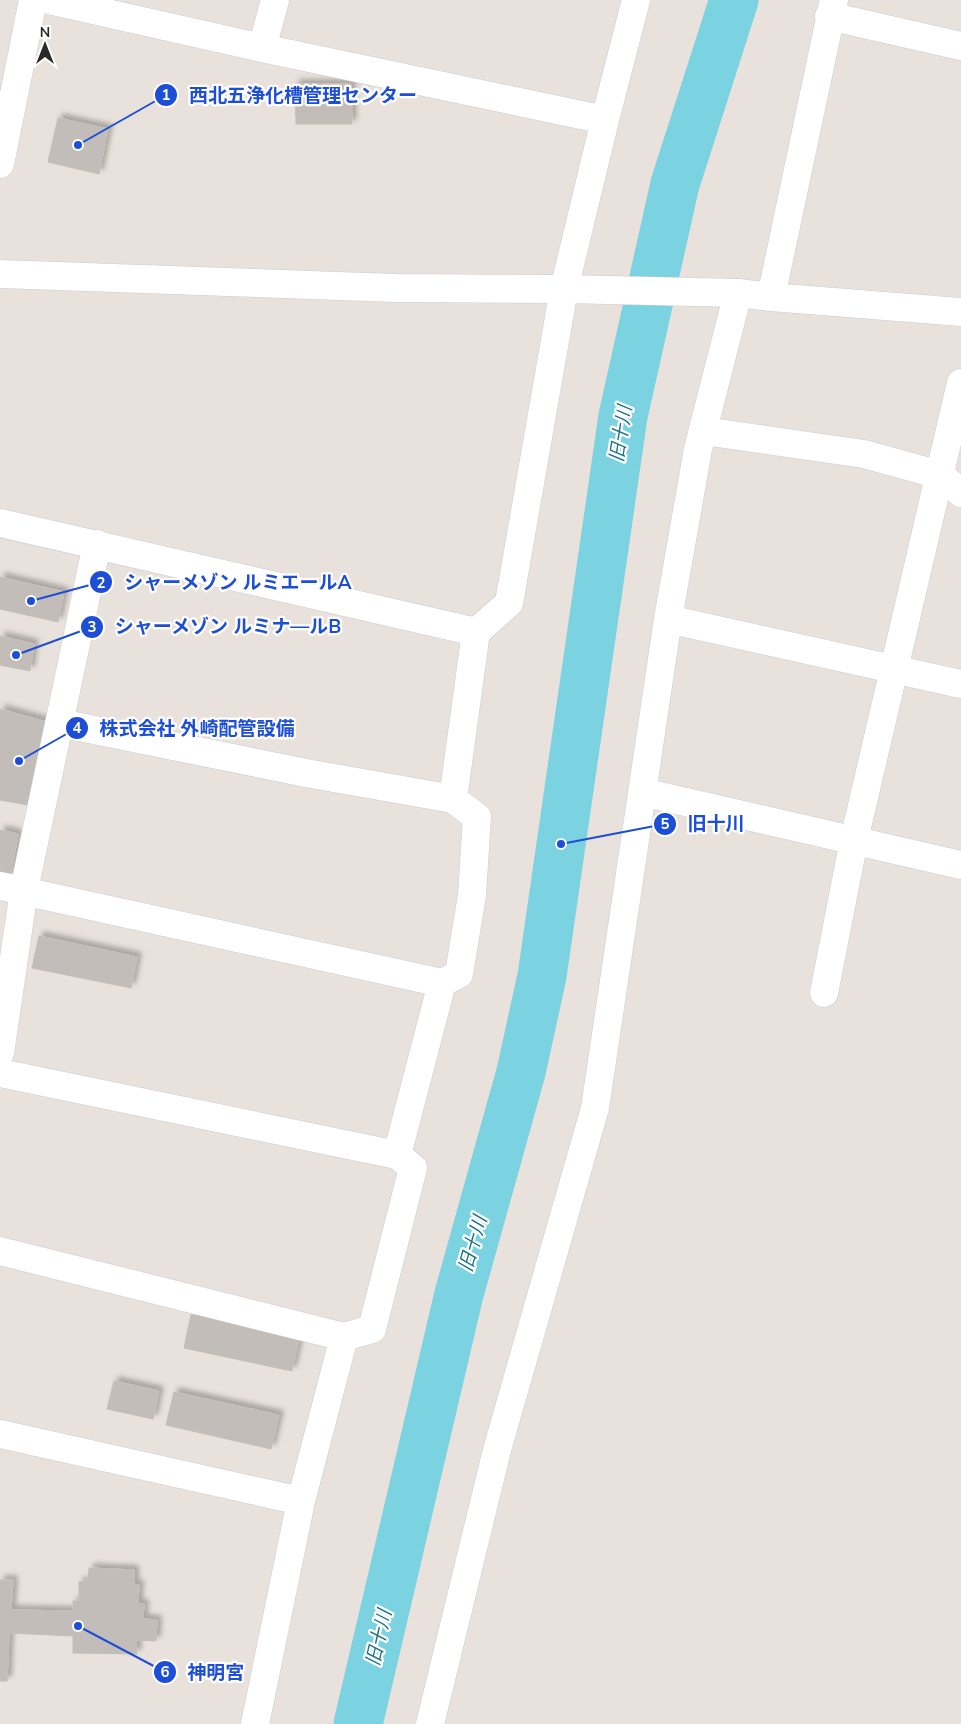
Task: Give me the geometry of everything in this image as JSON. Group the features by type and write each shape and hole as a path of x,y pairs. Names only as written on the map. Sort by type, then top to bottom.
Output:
{"street":[{"path":"0,164 33,0"},
{"path":"49,0 262,48 605,120"},
{"path":"262,48 275,0"},
{"path":"453,799 476,632 509,603 564,289 636,0"},
{"path":"771,297 832,8 961,46"},
{"path":"0,274 395,288 735,293 961,312"},
{"path":"430,1724 497,1450 594,1108 668,619 698,449 704,431 735,293"},
{"path":"824,992 854,840 961,383"},
{"path":"704,431 864,454 940,475 961,493"},
{"path":"0,523 476,632"},
{"path":"0,1053 12,888 60,722 97,544"},
{"path":"668,619 961,684"},
{"path":"12,888 442,983 459,974 472,895 477,817 453,799 306,773 60,722"},
{"path":"642,792 961,865"},
{"path":"397,1155 442,983"},
{"path":"0,1073 397,1155 413,1168 372,1329 344,1337 0,1251"},
{"path":"255,1724 301,1502 344,1337"},
{"path":"0,1434 301,1502"}],"building":[{"path":"295,84 351,84 352,124 296,124"},
{"path":"58,118 108,129 99,174 48,162"},
{"path":"0,577 64,592 58,622 0,609"},
{"path":"0,636 34,644 30,671 0,665"},
{"path":"0,709 47,722 28,805 0,800"},
{"path":"0,830 18,834 10,878 0,876"},
{"path":"39,936 137,957 131,988 32,968"},
{"path":"191,1315 299,1338 292,1371 184,1348"},
{"path":"114,1381 159,1391 153,1419 107,1409"},
{"path":"174,1392 279,1415 271,1449 166,1425"},
{"path":"89,1568 134,1570 134,1584 139,1585 138,1604 144,1604 143,1619 157,1620 156,1641 136,1640 137,1654 73,1653 73,1636 9,1633 7,1681 0,1681 0,1580 13,1580 11,1610 73,1611 73,1601 79,1601 79,1582 88,1581"}],"waterway":[{"name":"旧十川","path":"358,1724 459,1294 521,1072 542,976 623,416 675,184 734,0"}],"place":[{"name":"西北五浄化槽管理センター","path":"78,145"},
{"name":"シャーメゾン ルミエールA","path":"31,601"},
{"name":"シャーメゾン ルミナ―ルB","path":"16,655"},
{"name":"株式会社 外崎配管設備","path":"19,761"},
{"name":"旧十川","path":"561,844"},
{"name":"神明宮","path":"78,1626"}]}
